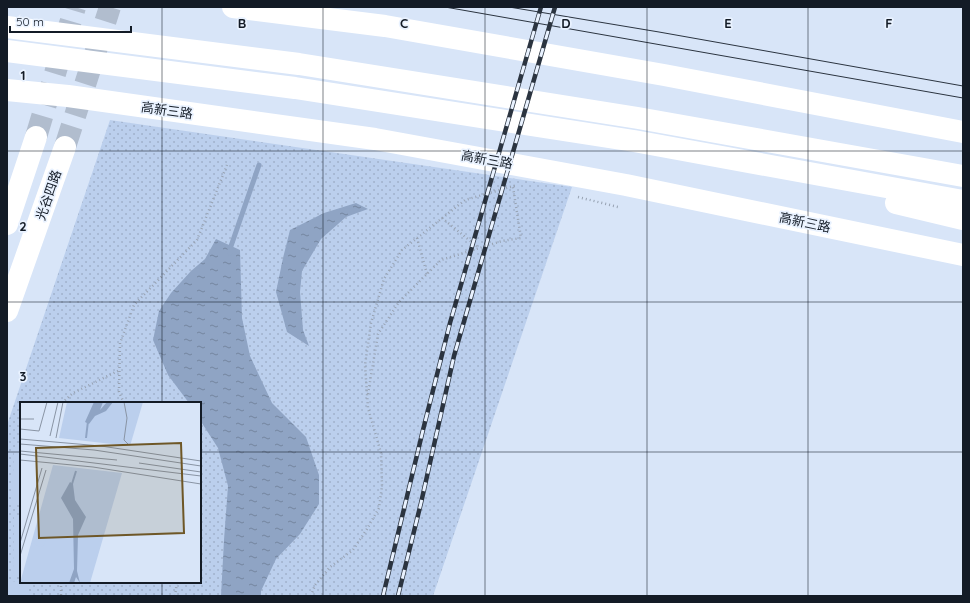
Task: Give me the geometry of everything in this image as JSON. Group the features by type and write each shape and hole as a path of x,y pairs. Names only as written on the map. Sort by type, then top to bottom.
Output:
{"main road":[{"path":"232,7 385,26 664,75 963,132"},
{"path":"7,27 299,64 638,118 963,176"},
{"path":"7,51 295,88 634,141 963,201"},
{"name":"高新三路","path":"7,90 68,96 375,139 626,185 963,255"},
{"path":"638,118 963,163"},
{"path":"7,224 36,137"},
{"path":"634,141 963,219"},
{"name":"光谷四路","path":"7,311 65,147"}],"path":[{"path":"124,402 119,392 120,343 134,305 197,240 227,165"},
{"path":"312,596 315,585 330,567 353,550 379,508 382,486 382,453 368,408 365,365 371,323 384,279 402,250 465,200 519,185"},
{"path":"367,398 378,334 399,302 441,260 479,248 521,238 513,187"},
{"path":"575,196 618,207"},
{"path":"442,218 479,248"},
{"path":"417,238 427,274"},
{"path":"63,402 73,393 120,370"},
{"path":"61,583 61,596"},
{"path":"175,596 177,583"}],"shaded area":[{"path":"110,120 572,187 433,596 7,596 7,425"},
{"path":"14,449 20,449 20,504 12,504"},
{"path":"14,515 20,515 20,576 13,575"},
{"path":"7,581 28,583 28,596 7,596"}],"water":[{"path":"356,203 368,209 346,217 321,239 302,271 300,292 303,330 309,346 287,332 276,292 290,230 324,213"},
{"path":"216,239 240,250 242,318 250,356 272,403 306,437 319,475 319,504 300,534 276,559 261,591 261,596 221,596 228,486 218,448 201,422 201,402 188,402 168,375 153,340 159,311 171,293 191,271 205,259"}],"waterway":[{"path":"230,253 230,249 259,165"}],"tunnel":[{"path":"36,137 75,7"},
{"path":"65,147 110,7"}],"tram line":[{"path":"445,7 963,98"},
{"path":"509,7 963,86"}],"railway":[{"path":"383,596 450,323 541,7"},
{"path":"398,596 421,503 454,356 555,7"}]}
